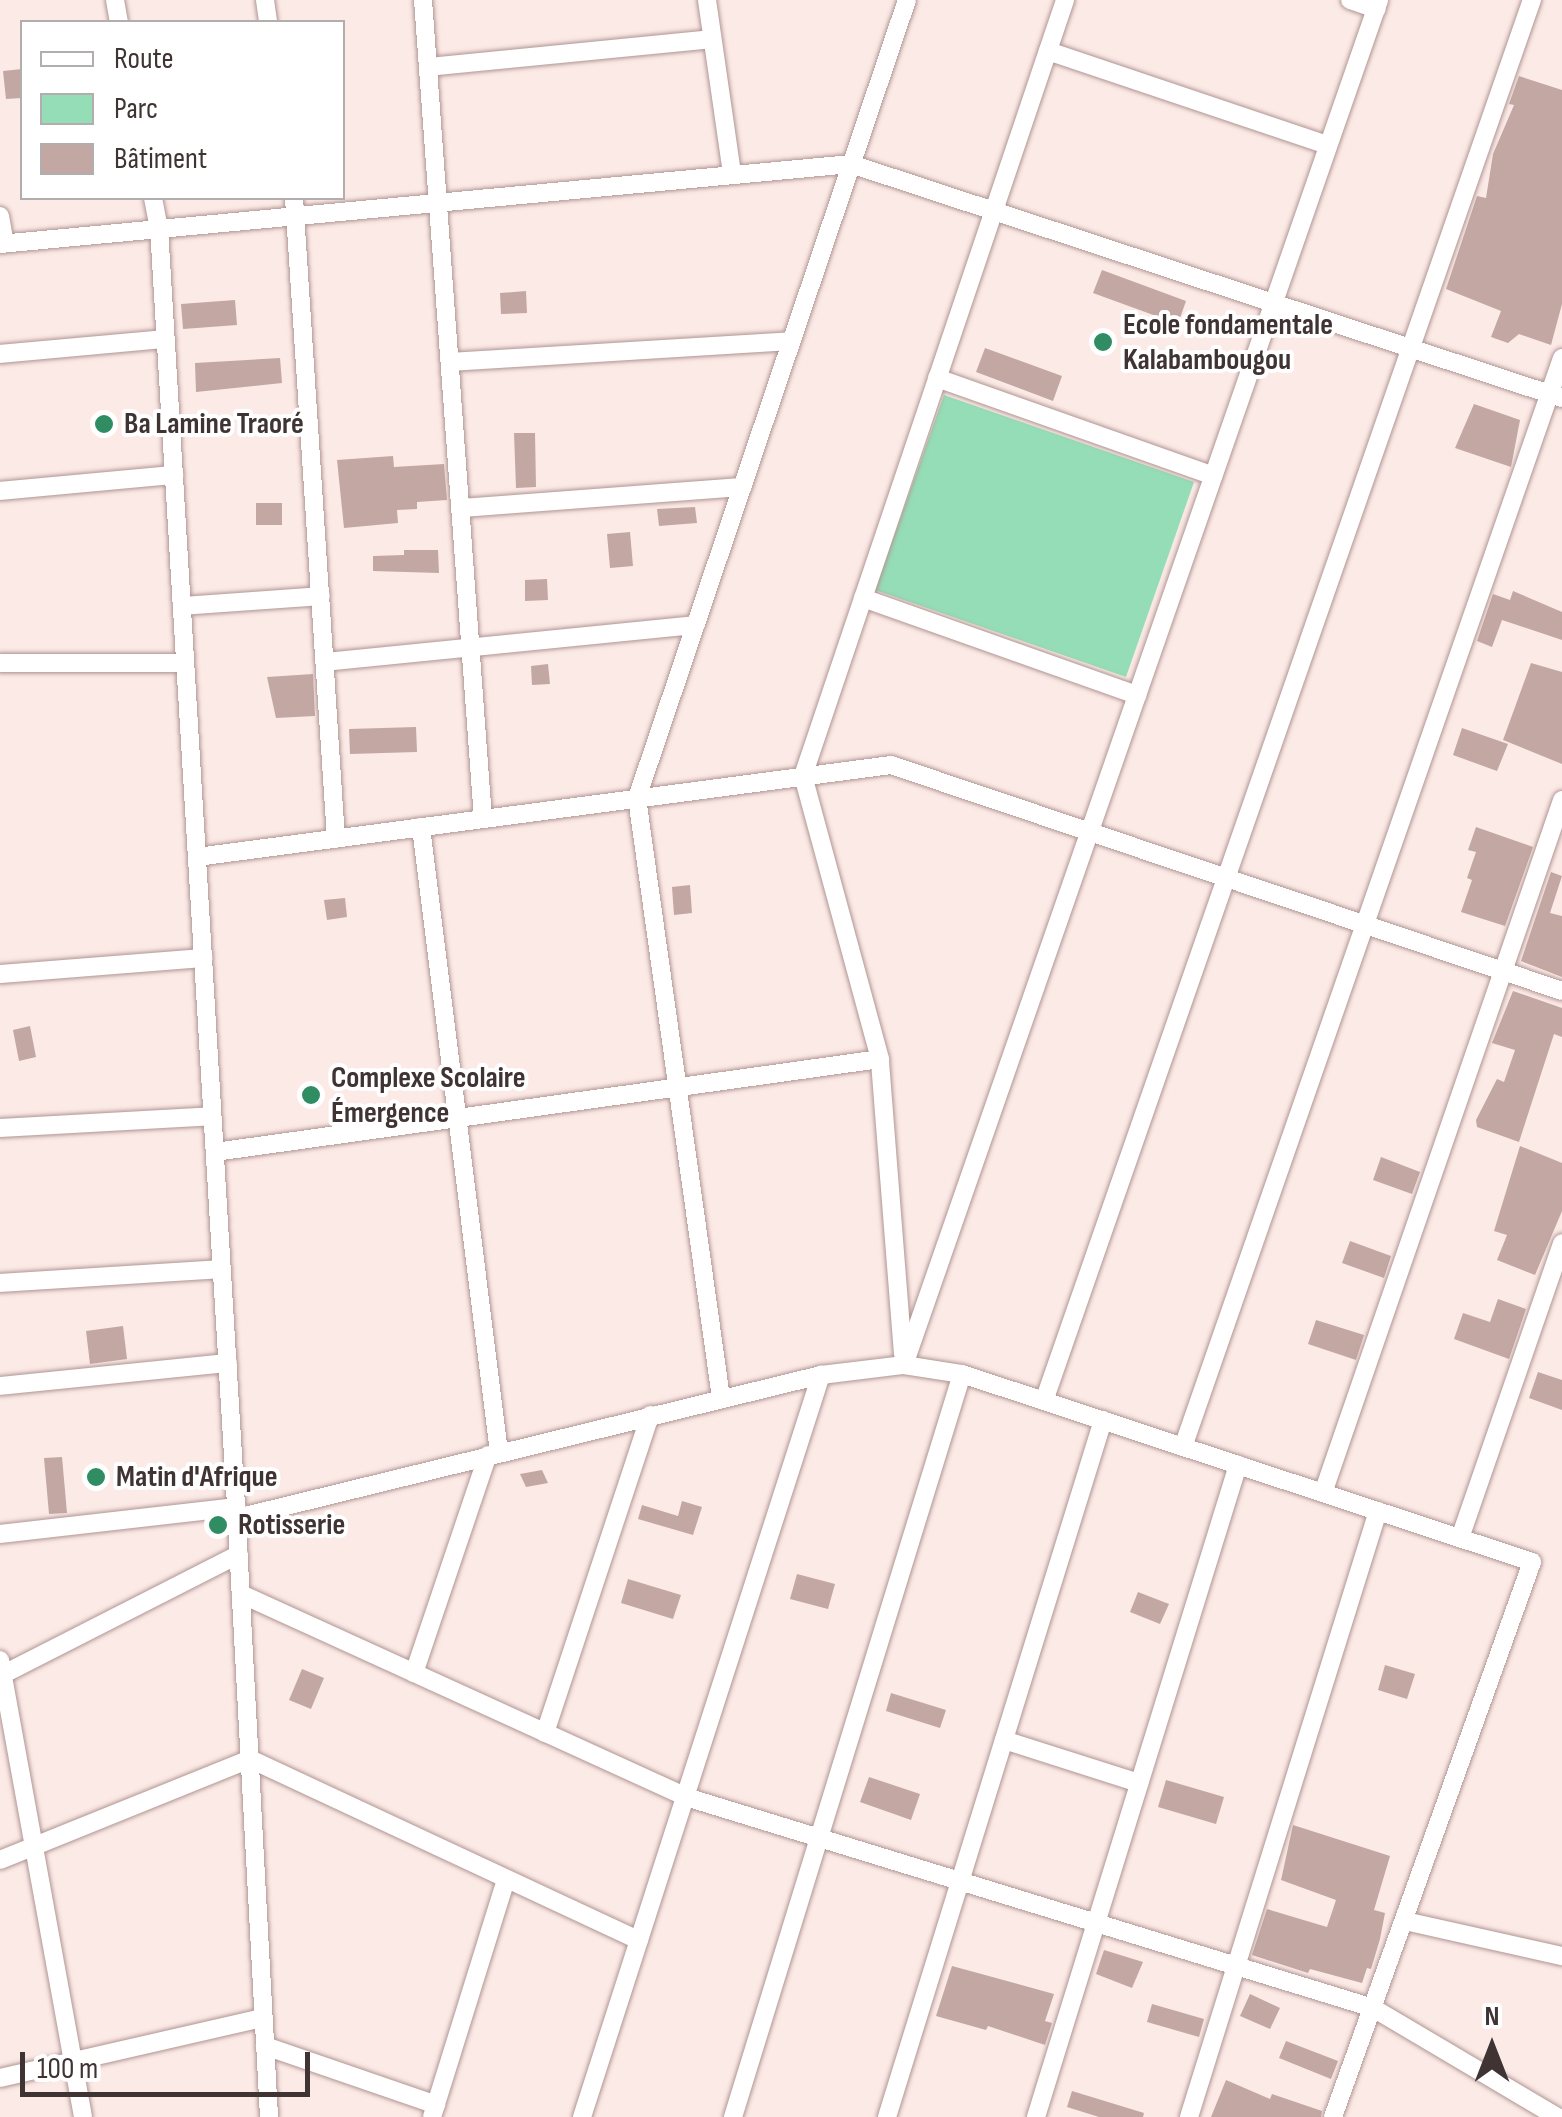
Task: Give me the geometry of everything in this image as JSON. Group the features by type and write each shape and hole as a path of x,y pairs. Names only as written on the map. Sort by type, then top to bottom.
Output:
{"street":[{"path":"423,0 484,819"},
{"path":"707,0 732,174"},
{"path":"721,1398 637,798 907,0"},
{"path":"904,1364 880,1059 803,776 1066,0"},
{"path":"904,1364 1377,4 1350,0"},
{"path":"1044,1401 1532,0"},
{"path":"428,68 712,39"},
{"path":"1048,50 1328,145"},
{"path":"0,216 2,244 159,228 296,206 438,201 851,164 1556,396"},
{"path":"153,200 159,228 237,1513 268,2117"},
{"path":"296,206 336,839"},
{"path":"0,354 165,338"},
{"path":"450,362 790,342"},
{"path":"1183,1447 1365,924 1556,396 1562,358"},
{"path":"938,378 1213,476"},
{"path":"0,491 174,475"},
{"path":"460,508 742,487"},
{"path":"182,606 321,596"},
{"path":"863,598 1137,695"},
{"path":"325,662 695,624"},
{"path":"0,663 185,663"},
{"path":"197,857 891,764 1562,991"},
{"path":"1323,1493 1562,800"},
{"path":"414,1673 493,1454 421,827"},
{"path":"0,974 203,958"},
{"path":"215,1152 880,1059"},
{"path":"0,1128 212,1116"},
{"path":"1460,1538 1562,1243"},
{"path":"0,1283 222,1269"},
{"path":"0,1386 228,1363"},
{"path":"0,1534 237,1513 821,1375 904,1364 962,1374 1532,1562 1333,2117"},
{"path":"733,2117 962,1374"},
{"path":"582,2117 821,1375"},
{"path":"545,1733 650,1416"},
{"path":"887,2117 1102,1420"},
{"path":"1036,2117 1238,1465"},
{"path":"1189,2117 1378,1511"},
{"path":"83,2117 1,1670 239,1554"},
{"path":"241,1594 686,1797 1373,2008 1557,2117"},
{"path":"1004,1740 1139,1783"},
{"path":"0,1860 250,1759 639,1940"},
{"path":"265,2046 434,2111 506,1880"},
{"path":"1405,1921 1562,1956"},
{"path":"0,2078 263,2018"}],"green space":[{"path":"944,395 1194,482 1126,677 875,590"}],"building":[{"path":"20,69 20,98 6,99 3,71"},
{"path":"1519,76 1562,90 1562,304 1551,345 1519,334 1508,343 1491,337 1501,311 1446,289 1477,196 1486,198 1493,154 1514,105 1509,104"},
{"path":"1102,270 1186,301 1178,324 1093,293"},
{"path":"526,291 527,313 501,314 500,293"},
{"path":"235,300 237,325 183,329 181,304"},
{"path":"985,348 1062,376 1053,401 976,372"},
{"path":"280,358 282,383 196,392 195,363"},
{"path":"1474,404 1520,420 1511,467 1455,448"},
{"path":"514,433 535,433 536,487 516,488"},
{"path":"393,456 394,467 444,464 447,500 417,502 417,509 397,510 398,523 344,528 337,460"},
{"path":"256,503 282,503 282,525 256,525"},
{"path":"695,507 697,523 659,526 657,509"},
{"path":"630,532 633,566 610,568 607,534"},
{"path":"404,550 438,550 439,573 373,571 373,556 404,555"},
{"path":"547,579 548,600 525,601 525,580"},
{"path":"1513,591 1562,612 1562,640 1502,620 1492,647 1477,641 1493,594 1510,600"},
{"path":"1531,663 1562,672 1562,764 1503,740"},
{"path":"548,664 550,684 532,685 531,666"},
{"path":"313,674 315,716 276,718 267,677"},
{"path":"416,727 417,752 350,754 349,729"},
{"path":"1462,728 1508,744 1497,771 1453,755"},
{"path":"1476,827 1533,847 1505,926 1461,912 1472,880 1467,878 1476,852 1468,850"},
{"path":"1551,872 1562,876 1550,913 1562,916 1562,977 1521,961"},
{"path":"690,885 692,913 674,915 672,887"},
{"path":"345,898 347,917 327,920 324,900"},
{"path":"1513,991 1562,1008 1562,1037 1554,1034 1519,1142 1477,1127 1476,1120 1497,1079 1504,1082 1515,1050 1492,1043"},
{"path":"30,1026 36,1057 19,1061 13,1030"},
{"path":"1520,1146 1562,1163 1562,1211 1535,1275 1497,1260 1507,1235 1494,1231"},
{"path":"1381,1157 1420,1172 1412,1194 1373,1180"},
{"path":"1350,1241 1391,1256 1384,1278 1342,1263"},
{"path":"1498,1299 1526,1309 1509,1359 1454,1339 1463,1313 1490,1322"},
{"path":"1316,1320 1364,1335 1356,1360 1308,1344"},
{"path":"123,1326 127,1359 90,1364 86,1331"},
{"path":"1538,1372 1562,1380 1562,1410 1529,1398"},
{"path":"62,1457 67,1513 49,1514 44,1458"},
{"path":"542,1470 548,1483 526,1487 520,1474"},
{"path":"682,1501 702,1507 693,1535 638,1519 642,1505 678,1516"},
{"path":"797,1574 835,1584 828,1609 790,1599"},
{"path":"628,1579 681,1595 673,1619 621,1603"},
{"path":"1138,1592 1169,1604 1160,1624 1130,1612"},
{"path":"1385,1665 1415,1674 1407,1699 1378,1690"},
{"path":"302,1669 324,1678 311,1709 289,1700"},
{"path":"891,1693 946,1710 940,1728 886,1711"},
{"path":"869,1777 920,1794 911,1820 860,1802"},
{"path":"1166,1780 1224,1797 1216,1824 1158,1807"},
{"path":"1293,1825 1390,1856 1374,1910 1385,1913 1380,1939 1371,1969 1367,1968 1362,1983 1310,1969 1308,1973 1252,1955 1267,1909 1327,1927 1336,1900 1281,1880"},
{"path":"1104,1950 1143,1962 1132,1988 1096,1974"},
{"path":"952,1966 1054,1994 1045,2021 1052,2023 1045,2045 988,2026 986,2030 936,2016"},
{"path":"1250,1994 1280,2008 1270,2029 1240,2016"},
{"path":"1152,2004 1204,2019 1199,2037 1147,2022"},
{"path":"1286,2041 1338,2061 1331,2079 1279,2058"},
{"path":"1226,2080 1270,2099 1272,2094 1322,2111 1321,2117 1211,2117"},
{"path":"1072,2091 1144,2113 1143,2117 1099,2117 1067,2107"}],"place":[{"name":"Ecole fondamentale Kalabambougou","path":"1103,342"},
{"name":"Ba Lamine Traoré","path":"104,424"},
{"name":"Complexe Scolaire Émergence","path":"311,1095"},
{"name":"Matin d'Afrique","path":"96,1477"},
{"name":"Rotisserie","path":"218,1525"}]}
